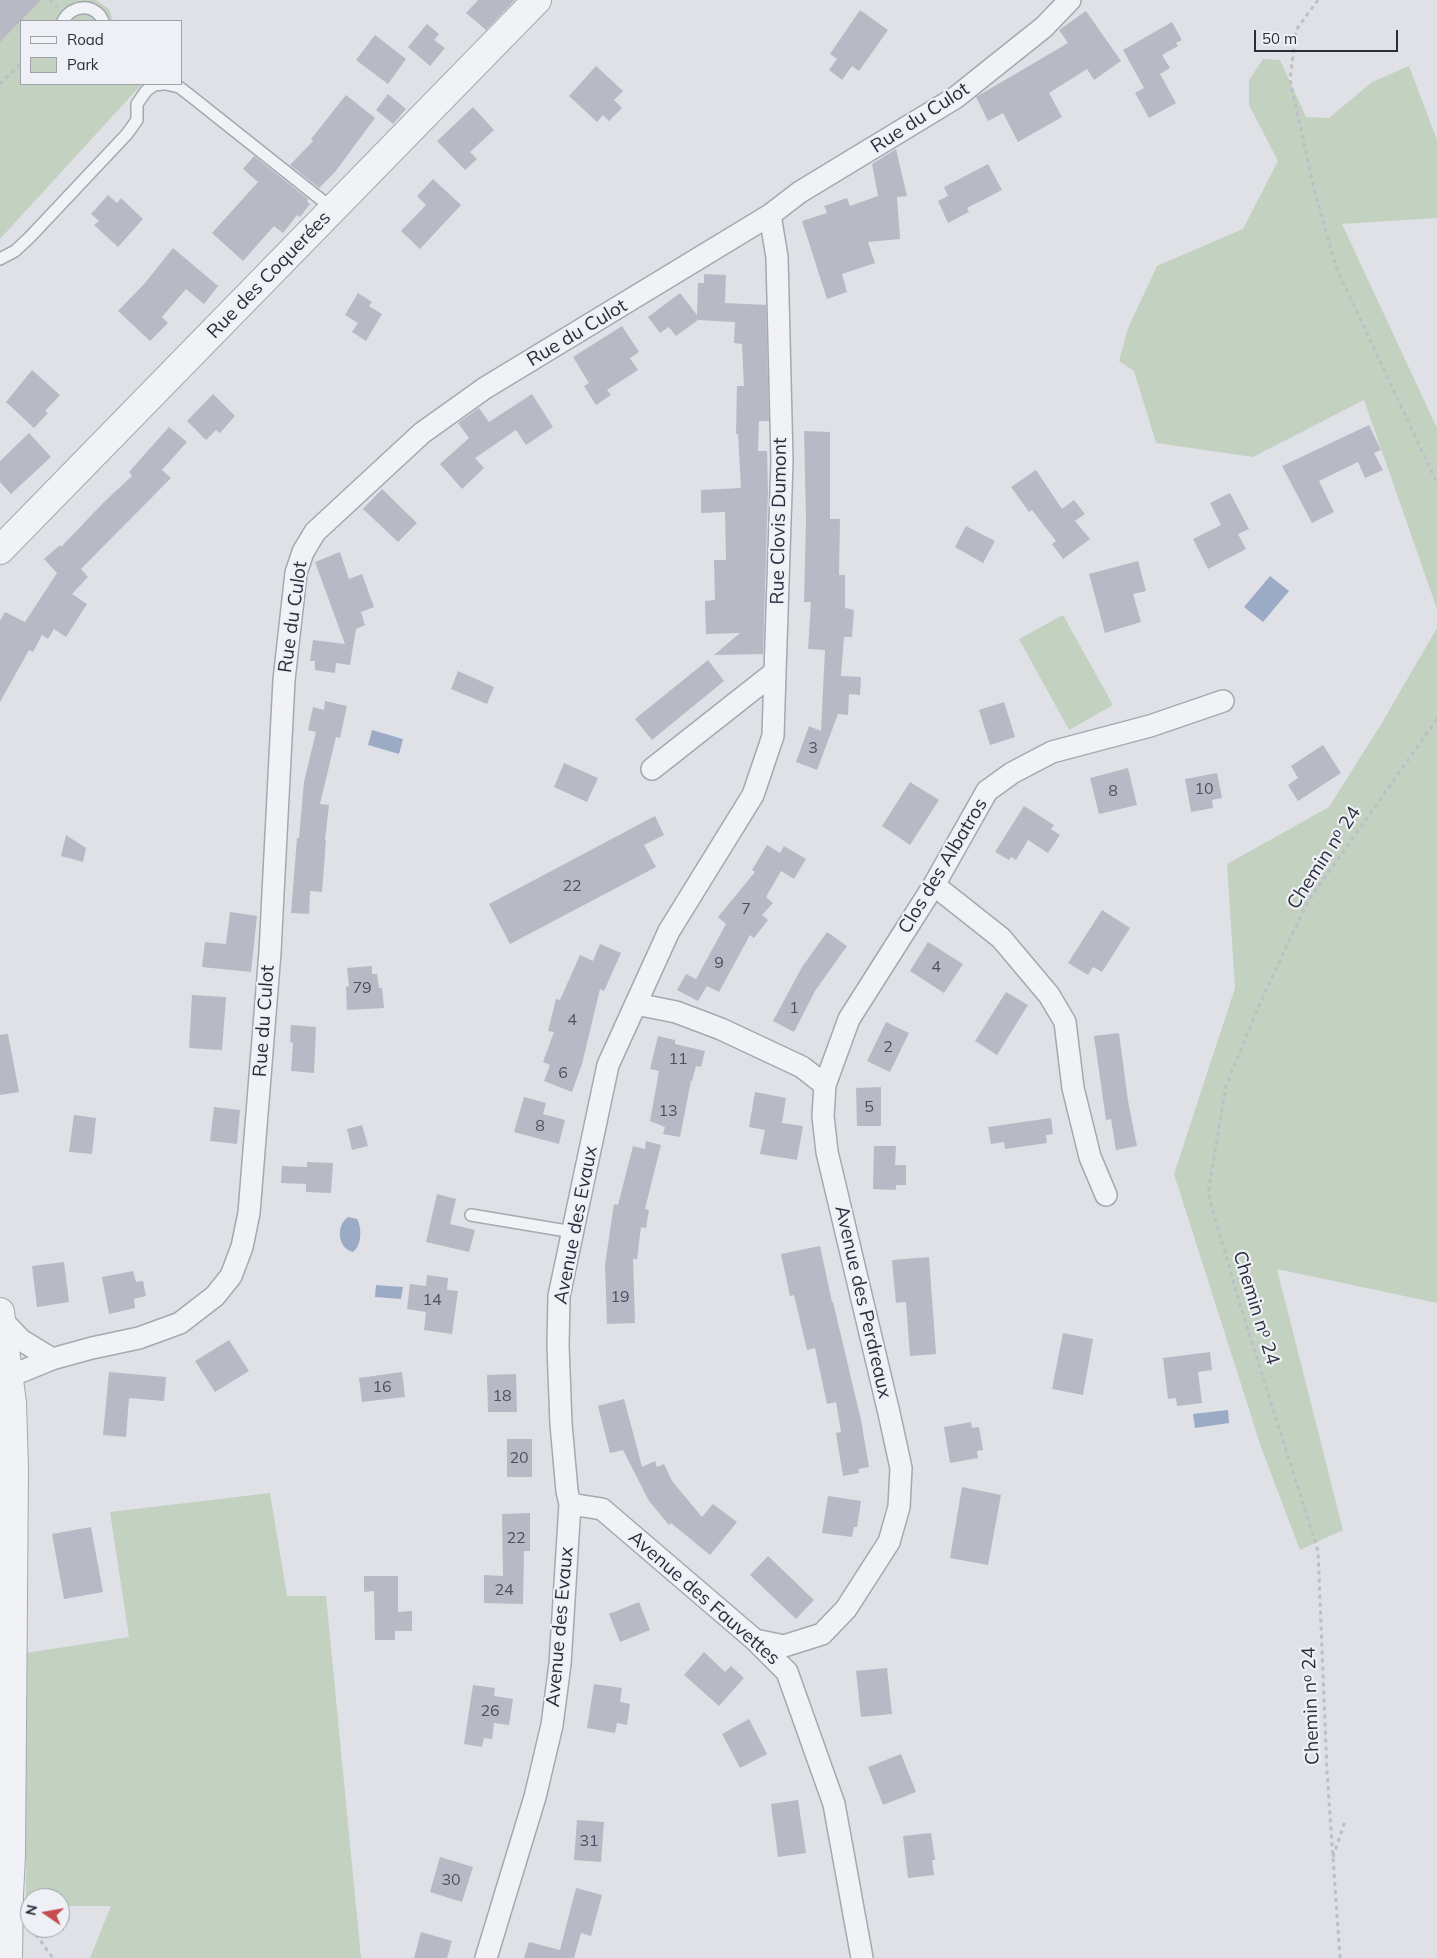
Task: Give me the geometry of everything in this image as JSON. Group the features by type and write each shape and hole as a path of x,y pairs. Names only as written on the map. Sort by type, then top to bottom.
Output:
{"street":[{"name":"Rue des Coquerées","path":"0,550 537,0"},
{"name":"Rue du Culot","path":"52,1359 139,1338 180,1323 215,1296 231,1276 242,1246 249,1213 270,952 284,680 296,573 302,552 315,532 422,432 486,388 770,215 800,192 954,98 1044,27 1070,0"},
{"name":"Rue Clovis Dumont","path":"770,215 777,257 782,461 775,672"},
{"path":"652,769 775,672"},
{"name":"Avenue des Evaux","path":"486,1958 535,1797 552,1725 560,1664 570,1504 567,1491 561,1424 558,1346 559,1296 608,1065 669,931 753,795 772,736 775,672"},
{"name":"Clos des Albatros","path":"825,1086 848,1019 934,885 987,791 1012,773 1052,752 1150,726 1223,701"},
{"path":"934,885 1001,938 1049,995 1065,1022 1073,1088 1090,1157 1106,1195"},
{"path":"636,1004 676,1012 721,1029 802,1067 825,1086"},
{"name":"Avenue des Perdreaux","path":"755,1640 784,1646 822,1634 846,1609 889,1542 898,1507 901,1468 826,1152 823,1116 825,1086"},
{"path":"1,1316 21,1340 52,1359"},
{"path":"1,1316 9,1379 13,1604 12,1855 8,1958"},
{"path":"9,1379 13,1359 52,1359"},
{"path":"9,1379 29,1380 52,1359"},
{"name":"Avenue des Fauvettes","path":"570,1504 602,1509 755,1640 787,1672 834,1804 862,1958"}],"lane":[{"path":"63,20 70,11 76,8 89,8 100,15 102,20"},
{"path":"169,85 179,87 333,209"},
{"path":"0,259 15,251 30,237 128,134 137,120 137,104 142,88"},
{"path":"471,1215 572,1232"}],"path":[{"path":"1318,0 1296,30 1290,80 1314,188 1336,267 1437,483"},
{"path":"0,84 20,64"},
{"name":"Chemin nᵒ 24","path":"1340,1958 1332,1860 1318,1551 1242,1310 1208,1194 1226,1086 1260,1003 1307,902 1437,719"},
{"path":"1332,1860 1345,1821"},
{"path":"38,1938 53,1958"}],"green space":[{"path":"0,0 96,0 109,9 113,20 20,20 20,85 141,85 0,239"},
{"path":"1263,59 1280,60 1306,117 1329,118 1372,82 1409,66 1437,140 1437,218 1342,224 1437,428 1437,609 1364,400 1253,457 1156,443 1134,371 1119,361 1128,328 1157,266 1243,229 1278,161 1249,105 1249,80"},
{"path":"1063,615 1113,705 1069,730 1019,639"},
{"path":"1437,628 1437,1303 1277,1269 1343,1530 1300,1550 1262,1450 1174,1174 1235,988 1227,864 1329,807 1380,726"},
{"path":"270,1493 287,1596 326,1596 361,1958 90,1958 111,1906 70,1906 70,1888 26,1888 26,1653 129,1637 110,1512"}],"water":[{"path":"1270,576 1289,591 1263,622 1244,607"},
{"path":"372,730 403,739 399,754 368,745"},
{"path":"348,1217 357,1219 360,1227 360,1241 353,1252 344,1246 340,1236 341,1225"},
{"path":"376,1285 403,1287 401,1299 375,1297"},
{"path":"1228,1410 1229,1423 1195,1428 1193,1414"}],"building":[{"path":"0,0 41,0 20,20 0,42"},
{"path":"478,0 515,0 486,30 466,13"},
{"path":"860,10 888,30 859,71 852,66 842,80 829,70 837,59 830,54"},
{"path":"1086,11 1121,61 1094,80 1087,69 1049,93 1062,117 1018,142 1003,113 988,121 976,97 1068,43 1059,30"},
{"path":"1172,22 1182,40 1176,43 1178,46 1162,55 1170,68 1160,74 1176,103 1149,118 1135,93 1144,88 1123,50"},
{"path":"427,24 439,34 434,40 445,48 430,66 408,47"},
{"path":"375,35 406,59 388,84 356,60"},
{"path":"596,66 623,91 614,100 622,108 609,121 603,115 597,122 569,96"},
{"path":"388,94 406,109 393,124 376,110"},
{"path":"346,95 375,118 335,172 319,188 290,165 313,141 311,139"},
{"path":"473,107 494,130 470,152 477,159 465,170 437,141"},
{"path":"896,149 907,196 897,197 900,239 868,242 875,263 842,274 847,292 827,299 802,221 827,213 824,206 847,198 850,206 878,196 872,164"},
{"path":"254,156 308,199 307,201 310,204 300,217 297,215 283,233 274,226 243,261 212,233 258,182 243,169"},
{"path":"988,164 1002,190 967,208 969,212 948,223 938,201 948,196 944,187"},
{"path":"433,179 461,205 420,249 401,231 426,205 417,196"},
{"path":"108,195 117,203 121,198 143,219 118,247 94,225 99,221 91,214"},
{"path":"173,248 218,286 204,304 186,289 162,317 168,323 150,341 118,311 145,283"},
{"path":"704,274 726,275 725,303 766,305 769,421 759,421 758,451 767,451 768,491 763,654 714,655 740,633 706,634 705,601 715,600 714,560 726,560 725,512 701,513 701,490 741,488 738,434 736,434 737,386 744,386 742,344 734,343 735,322 698,320 676,336 669,327 660,333 648,317 680,293 697,315 698,283 704,283"},
{"path":"358,293 372,302 369,306 382,314 366,341 352,332 358,323 345,315"},
{"path":"622,326 639,352 630,358 638,370 607,390 611,395 596,405 584,386 589,383 573,357"},
{"path":"32,370 60,395 45,411 48,413 34,428 6,402"},
{"path":"213,394 235,416 220,433 216,430 206,440 187,421"},
{"path":"532,394 553,427 526,445 516,430 475,458 484,468 462,489 440,464 469,438 458,423 479,408 489,422"},
{"path":"1369,425 1381,450 1374,453 1383,470 1365,478 1358,462 1319,481 1334,512 1312,523 1282,466"},
{"path":"169,427 187,442 162,470 171,478 81,569 88,577 72,594 87,604 66,637 54,629 48,639 42,635 33,652 29,650 0,702 0,621 5,612 25,622 57,573 44,559 60,545 61,547 132,476 129,472"},
{"path":"804,431 830,432 830,519 840,519 839,575 845,575 845,608 854,610 852,637 844,637 841,676 861,677 860,695 849,694 848,715 838,714 817,770 796,762 809,726 821,731 825,650 808,649 811,602 804,602 806,520"},
{"path":"29,433 51,457 11,494 0,482 0,461"},
{"path":"1036,470 1062,509 1074,500 1085,514 1075,521 1090,539 1063,559 1052,544 1056,541 1032,510 1029,512 1011,487"},
{"path":"382,489 417,523 398,542 363,509"},
{"path":"1230,493 1249,529 1238,534 1246,549 1208,569 1193,539 1221,525 1210,503"},
{"path":"966,526 995,541 983,563 955,547"},
{"path":"340,552 349,579 362,574 374,607 361,612 365,625 356,629 350,665 336,663 335,673 315,670 315,661 310,661 313,640 345,644 315,562"},
{"path":"1138,561 1146,591 1133,594 1141,622 1105,633 1089,574"},
{"path":"708,660 724,681 652,740 635,719"},
{"path":"458,671 494,687 487,704 451,689"},
{"path":"325,701 347,706 340,738 336,737 320,804 329,805 322,892 310,891 309,914 291,913 304,782 316,732 308,730 313,707 324,710"},
{"path":"1004,702 1015,737 990,745 979,710"},
{"path":"1323,745 1341,773 1298,801 1288,785 1298,778 1291,766"},
{"path":"564,763 598,778 587,802 554,787"},
{"path":"1128,768 1137,805 1099,814 1090,778"},
{"path":"1217,773 1222,798 1212,800 1213,808 1191,812 1185,779"},
{"path":"910,782 939,800 910,845 882,826"},
{"path":"1024,806 1054,825 1051,829 1060,835 1048,853 1028,840 1016,860 1011,857 1009,860 995,852"},
{"path":"655,816 664,835 644,845 656,867 510,944 489,904"},
{"path":"66,835 86,848 83,862 61,856"},
{"path":"767,845 780,853 784,846 806,859 794,879 781,871 766,897 773,903 762,915 768,920 754,938 750,935 719,992 707,986 698,1001 677,990 686,974 696,979 726,924 718,917 755,872 752,870"},
{"path":"1102,910 1130,928 1102,972 1093,967 1088,975 1068,963"},
{"path":"230,912 257,916 251,972 202,967 205,942 226,944"},
{"path":"827,932 847,946 815,991 794,1032 773,1021 802,967"},
{"path":"928,942 963,964 944,993 910,971"},
{"path":"600,944 621,953 604,991 600,989 582,1064 572,1092 544,1081 550,1065 543,1062 554,1032 548,1031 556,999 560,1000 580,955 593,961"},
{"path":"372,966 372,974 377,974 379,988 382,988 384,1008 347,1010 346,987 349,986 347,968"},
{"path":"1006,992 1028,1005 997,1055 975,1041"},
{"path":"192,995 226,997 222,1050 189,1048"},
{"path":"886,1022 909,1033 890,1072 867,1061"},
{"path":"291,1025 316,1027 314,1073 291,1071 293,1043 290,1042"},
{"path":"1119,1033 1128,1101 1137,1146 1116,1150 1111,1119 1106,1120 1094,1036"},
{"path":"8,1034 19,1092 0,1095 0,1035"},
{"path":"658,1036 675,1040 675,1044 705,1051 701,1067 696,1066 691,1081 680,1137 663,1134 665,1127 650,1121 659,1071 650,1069"},
{"path":"881,1087 881,1126 857,1126 856,1088"},
{"path":"755,1092 786,1098 782,1123 803,1126 797,1160 760,1154 765,1130 749,1127"},
{"path":"524,1097 546,1103 543,1114 565,1120 559,1144 514,1132"},
{"path":"214,1107 240,1110 237,1144 210,1141"},
{"path":"74,1115 96,1118 92,1154 69,1152"},
{"path":"1051,1118 1053,1134 1046,1135 1047,1143 1005,1149 1004,1142 991,1144 988,1127"},
{"path":"362,1125 368,1146 352,1150 347,1129"},
{"path":"646,1141 661,1145 645,1209 649,1210 646,1228 641,1227 637,1259 633,1259 635,1323 607,1324 605,1265 614,1204 618,1205 633,1146 645,1149"},
{"path":"874,1146 896,1146 895,1165 906,1165 906,1185 896,1185 896,1190 873,1189"},
{"path":"307,1162 333,1163 331,1193 306,1192 306,1184 281,1183 282,1166 307,1167"},
{"path":"437,1194 456,1199 450,1224 475,1230 469,1252 426,1242"},
{"path":"820,1246 861,1420 869,1467 858,1469 859,1473 843,1476 836,1433 841,1432 836,1402 827,1404 815,1348 807,1350 794,1295 790,1296 781,1254"},
{"path":"929,1257 936,1354 910,1356 906,1302 896,1303 892,1260"},
{"path":"64,1262 69,1302 37,1307 32,1266"},
{"path":"133,1271 136,1282 143,1281 146,1296 134,1299 135,1308 109,1314 102,1277"},
{"path":"427,1275 448,1278 447,1290 458,1291 452,1334 424,1330 426,1312 407,1309 410,1284 426,1286"},
{"path":"1063,1333 1093,1339 1083,1395 1052,1389"},
{"path":"229,1340 249,1371 215,1392 195,1361"},
{"path":"1210,1352 1212,1370 1198,1372 1202,1403 1177,1406 1176,1398 1168,1399 1163,1358"},
{"path":"109,1372 166,1377 164,1401 129,1398 126,1437 103,1435"},
{"path":"402,1372 405,1397 362,1402 359,1378"},
{"path":"516,1374 517,1412 488,1412 487,1375"},
{"path":"624,1399 642,1467 655,1461 657,1467 664,1464 672,1481 702,1517 713,1504 737,1522 710,1555 671,1523 669,1525 649,1501 623,1450 610,1453 598,1406"},
{"path":"971,1422 972,1428 979,1427 983,1450 977,1451 978,1458 950,1463 944,1427"},
{"path":"507,1439 532,1439 532,1477 507,1477"},
{"path":"962,1487 1001,1495 988,1565 950,1558"},
{"path":"828,1496 861,1501 857,1527 854,1527 852,1537 822,1533"},
{"path":"530,1513 530,1551 524,1551 523,1604 484,1603 484,1575 503,1576 502,1514"},
{"path":"91,1527 103,1592 64,1599 52,1534"},
{"path":"768,1556 814,1600 796,1619 750,1575"},
{"path":"364,1576 398,1576 398,1612 412,1611 412,1631 395,1631 395,1640 375,1640 374,1591 364,1592"},
{"path":"639,1602 650,1630 620,1642 609,1614"},
{"path":"704,1652 725,1672 731,1666 744,1678 719,1706 684,1675"},
{"path":"887,1668 892,1714 861,1717 856,1671"},
{"path":"594,1684 622,1688 620,1702 630,1704 627,1725 617,1723 615,1733 587,1728"},
{"path":"473,1685 495,1688 494,1696 513,1699 509,1725 494,1723 492,1739 484,1738 482,1747 464,1744"},
{"path":"749,1719 767,1754 740,1768 722,1734"},
{"path":"901,1754 916,1792 883,1805 868,1767"},
{"path":"798,1800 806,1853 778,1857 771,1804"},
{"path":"577,1820 604,1822 601,1862 574,1860"},
{"path":"931,1833 935,1860 932,1860 934,1875 908,1878 903,1836"},
{"path":"440,1857 473,1867 462,1902 430,1892"},
{"path":"576,1888 602,1895 591,1936 581,1933 574,1958 524,1958 529,1942 560,1950"},
{"path":"421,1932 452,1941 447,1958 414,1958"}]}
